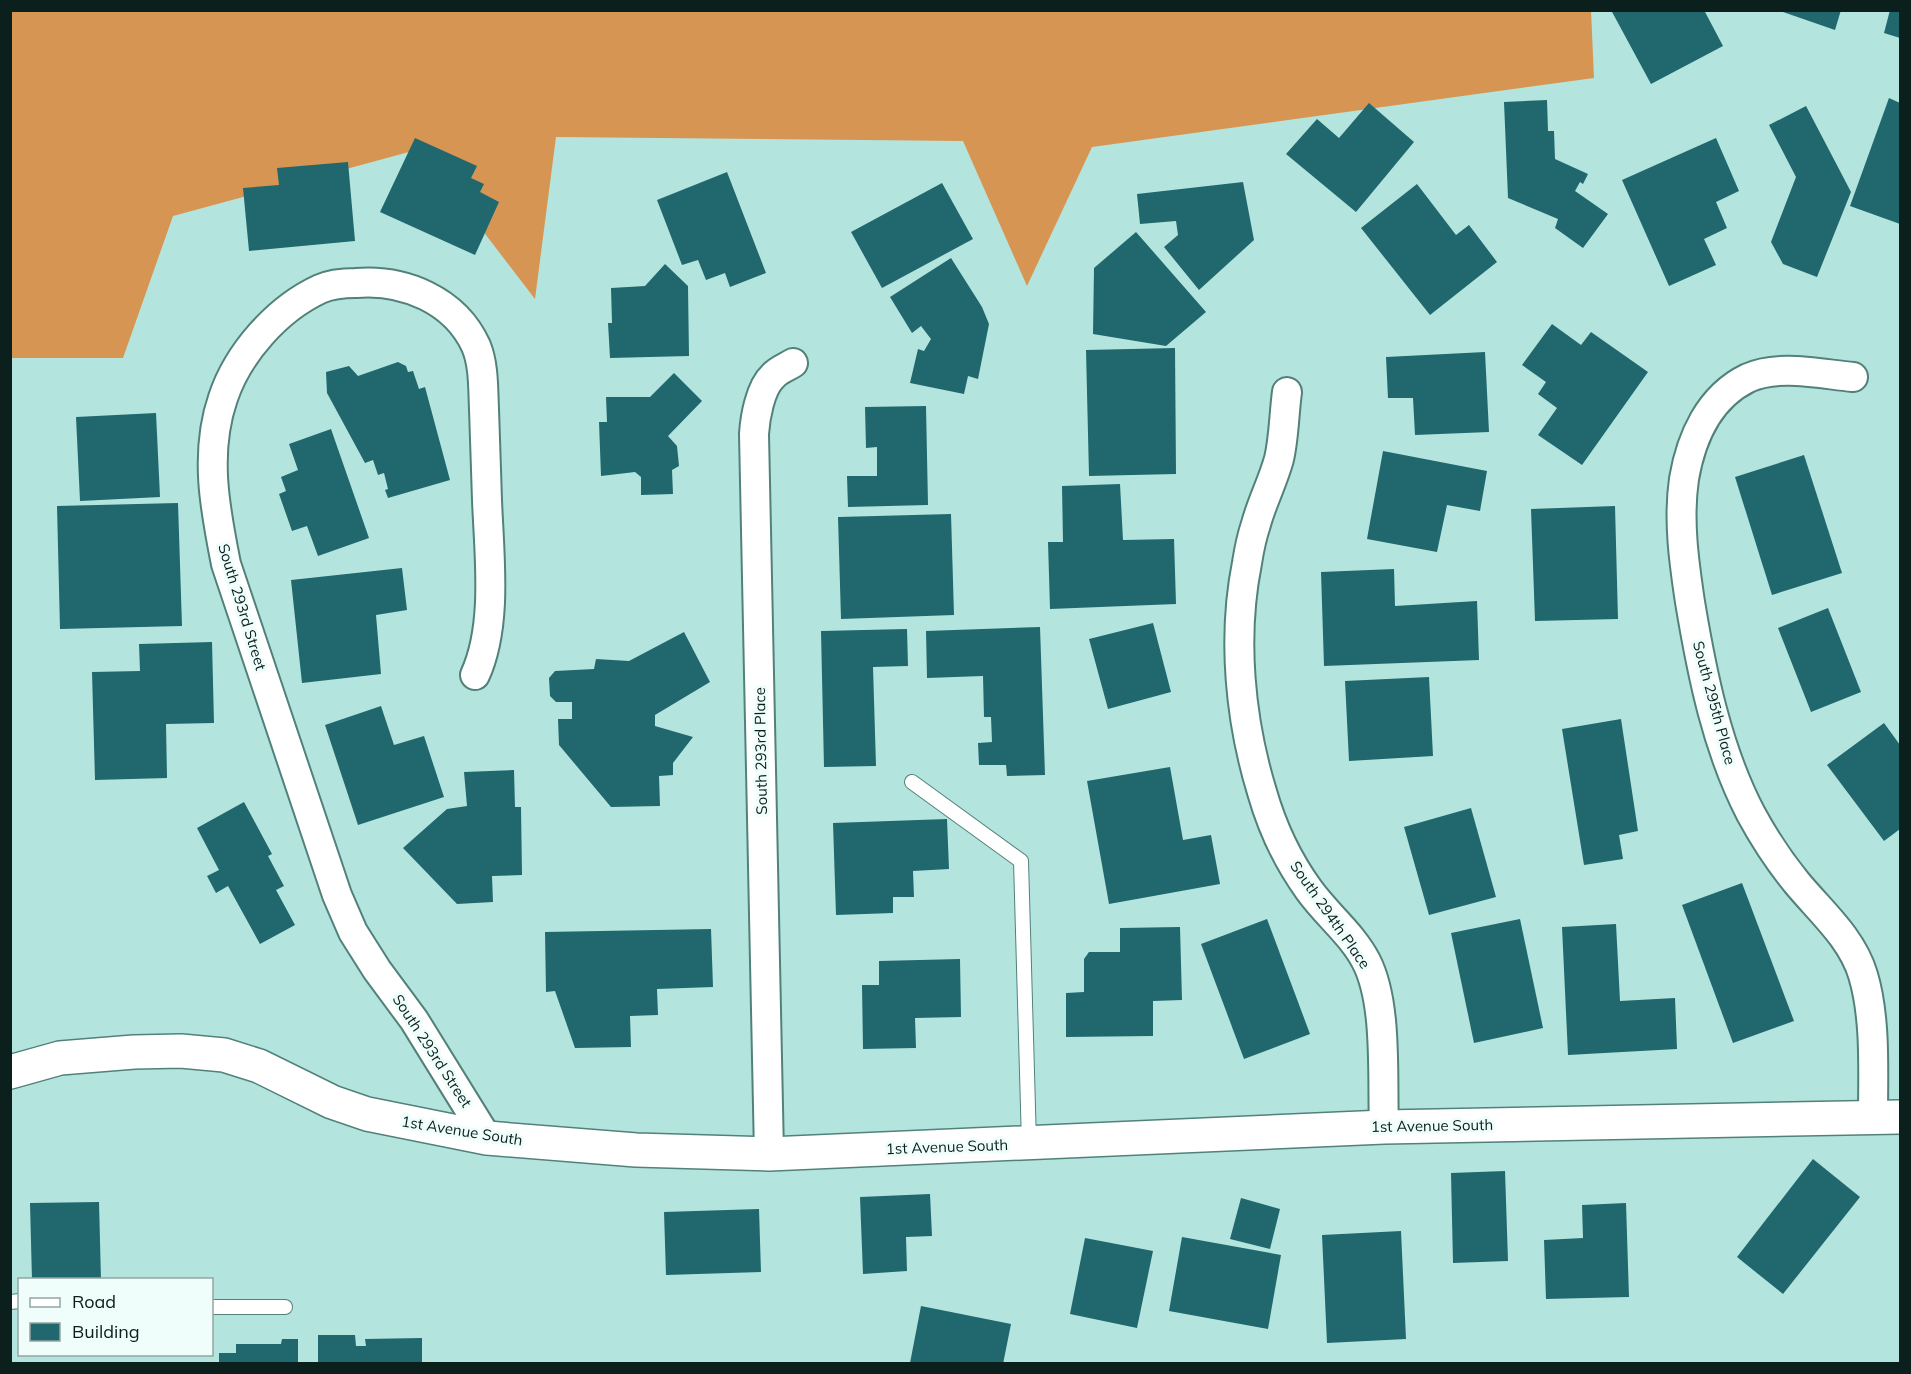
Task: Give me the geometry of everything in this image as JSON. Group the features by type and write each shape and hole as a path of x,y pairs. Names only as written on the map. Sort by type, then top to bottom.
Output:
{"street":[{"name":"South 293rd Street","path":"476,675 487,640 489,561 483,387 477,348 465,327 458,320 435,301 419,292 380,283 338,284 322,288 292,305 276,319 246,354 230,380 213,436 215,508 226,564 337,896 353,932 377,970 414,1020 487,1138"},
{"name":"South 293rd Place","path":"769,1154 754,434 755,416 772,376 793,363"},
{"name":"South 295th Place","path":"1853,377 1790,371 1768,373 1751,377 1725,394 1705,417 1691,451 1684,480 1682,538 1694,628 1706,684 1732,771 1751,813 1777,858 1850,945 1864,976 1887,1117"},
{"name":"South 294th Place","path":"1287,392 1279,458 1256,523 1245,574 1240,614 1239,662 1244,709 1250,748 1277,836 1310,891 1355,945 1366,960 1373,976 1381,1017 1384,1127"},
{"name":"1st Avenue South","path":"10,1072 60,1058 134,1052 181,1051 224,1055 259,1066 332,1102 367,1114 487,1138 636,1150 769,1154 1384,1127 1887,1117"}],"lane":[{"path":"912,782 1021,861 1029,1143"},
{"path":"213,1307 285,1307"}],"shaded area":[{"path":"1591,10 1594,78 1092,147 1027,286 963,141 556,137 535,299 420,149 173,216 123,358 11,358 10,11"}],"building":[{"path":"1611,10 1704,10 1723,46 1651,84"},
{"path":"1777,10 1841,10 1835,30"},
{"path":"1890,10 1900,10 1900,38 1884,33"},
{"path":"1889,98 1900,103 1900,224 1850,206"},
{"path":"1547,100 1548,131 1554,131 1555,159 1588,174 1583,184 1580,182 1575,191 1608,214 1583,248 1555,228 1558,219 1508,198 1504,102"},
{"path":"1369,103 1414,142 1356,212 1286,154 1317,119 1339,138"},
{"path":"1806,106 1851,192 1817,277 1783,264 1771,242 1796,177 1769,125"},
{"path":"415,138 477,166 471,178 484,184 480,192 499,202 475,255 380,212"},
{"path":"1716,138 1739,191 1716,202 1727,228 1704,239 1716,265 1669,286 1622,180"},
{"path":"348,162 355,241 249,251 243,188 279,185 277,168"},
{"path":"727,172 766,273 730,287 725,273 706,280 698,260 682,265 657,200"},
{"path":"1243,182 1254,240 1199,290 1164,247 1178,235 1176,221 1140,224 1137,194"},
{"path":"942,183 973,239 882,288 851,232"},
{"path":"1417,184 1456,235 1469,225 1497,262 1430,315 1361,228"},
{"path":"1136,232 1206,312 1166,346 1093,334 1094,268"},
{"path":"951,258 982,307 989,324 978,379 968,376 964,394 910,383 918,349 924,351 931,339 921,326 912,333 890,297"},
{"path":"665,264 688,286 689,356 610,358 608,323 612,323 611,288 645,286"},
{"path":"1552,324 1581,345 1591,332 1648,372 1582,465 1538,435 1557,408 1538,394 1546,382 1522,365"},
{"path":"1175,348 1176,474 1089,476 1086,350"},
{"path":"1485,352 1489,432 1415,435 1413,398 1388,398 1386,357"},
{"path":"398,362 406,366 408,372 413,371 419,389 425,387 450,480 388,498 384,473 378,475 373,460 365,463 327,393 326,372 349,366 358,376"},
{"path":"674,373 702,401 668,436 677,446 679,466 672,470 673,494 641,495 641,477 635,472 601,476 599,422 607,422 606,397 650,397"},
{"path":"926,406 928,505 848,507 847,476 877,476 877,447 866,448 865,407"},
{"path":"156,413 160,497 80,501 76,417"},
{"path":"331,429 369,538 318,556 307,526 292,531 279,494 286,491 281,477 298,470 289,444"},
{"path":"1383,451 1487,471 1480,511 1447,505 1437,552 1367,539"},
{"path":"1804,455 1842,573 1772,595 1735,477"},
{"path":"1120,484 1123,540 1174,539 1176,604 1050,609 1048,542 1063,542 1062,486"},
{"path":"178,503 182,626 60,629 57,506"},
{"path":"1615,506 1618,619 1535,621 1531,509"},
{"path":"951,514 954,615 841,619 838,517"},
{"path":"402,568 407,610 376,615 381,674 302,683 291,580"},
{"path":"1394,569 1395,606 1477,601 1479,660 1324,666 1321,572"},
{"path":"1828,608 1861,692 1811,712 1778,628"},
{"path":"1153,623 1171,692 1108,709 1089,639"},
{"path":"1040,627 1045,775 1007,776 1006,765 979,765 978,743 992,742 991,717 984,717 983,676 927,678 926,631"},
{"path":"907,629 908,666 873,667 876,766 824,767 821,631"},
{"path":"684,632 710,682 655,715 655,726 693,737 673,763 673,775 659,776 660,806 611,807 559,745 558,719 572,719 572,702 556,702 550,696 549,678 555,671 594,669 596,659 629,661"},
{"path":"212,642 214,723 166,724 167,778 95,780 92,672 140,671 139,644"},
{"path":"1429,677 1433,756 1349,761 1345,681"},
{"path":"381,706 394,745 424,736 444,797 358,825 325,725"},
{"path":"1621,719 1638,831 1619,835 1623,859 1584,865 1562,729"},
{"path":"1884,723 1900,745 1900,829 1884,841 1827,765"},
{"path":"1170,767 1183,840 1211,835 1220,884 1109,904 1087,781"},
{"path":"514,770 515,807 521,807 522,875 492,876 493,902 457,904 403,848 447,809 467,806 464,772"},
{"path":"244,802 272,854 268,856 284,886 276,890 295,925 260,944 228,886 216,893 207,876 219,870 197,828"},
{"path":"1471,808 1496,897 1429,915 1404,827"},
{"path":"947,819 949,869 913,871 914,897 893,897 893,913 836,915 833,823"},
{"path":"1742,883 1794,1021 1733,1043 1682,905"},
{"path":"1267,919 1310,1034 1244,1059 1201,944"},
{"path":"1520,919 1543,1028 1474,1043 1451,933"},
{"path":"1616,924 1620,1001 1675,998 1677,1049 1568,1055 1562,927"},
{"path":"1180,927 1182,1000 1153,1001 1153,1036 1066,1037 1066,993 1084,992 1084,959 1089,952 1120,952 1120,928"},
{"path":"711,929 713,987 657,989 658,1015 630,1016 631,1047 575,1048 555,991 546,992 545,932"},
{"path":"960,959 961,1017 915,1018 916,1048 863,1049 862,985 879,985 879,961"},
{"path":"1813,1159 1860,1197 1783,1294 1737,1257"},
{"path":"1505,1171 1508,1261 1453,1263 1451,1173"},
{"path":"930,1194 932,1236 906,1237 907,1271 863,1274 860,1197"},
{"path":"1241,1198 1280,1209 1270,1249 1230,1239"},
{"path":"99,1202 101,1278 32,1278 30,1203"},
{"path":"1626,1203 1629,1297 1546,1299 1544,1240 1583,1238 1582,1205"},
{"path":"759,1209 761,1272 666,1275 664,1212"},
{"path":"1401,1231 1406,1339 1327,1343 1322,1235"},
{"path":"1182,1237 1281,1255 1268,1329 1169,1311"},
{"path":"1085,1238 1153,1251 1137,1328 1070,1314"},
{"path":"921,1306 1011,1324 1003,1364 910,1363"},
{"path":"318,1335 355,1335 356,1346 366,1346 365,1339 422,1338 422,1364 318,1364"},
{"path":"282,1339 298,1339 298,1364 219,1364 219,1353 236,1353 236,1344 281,1344"}]}
